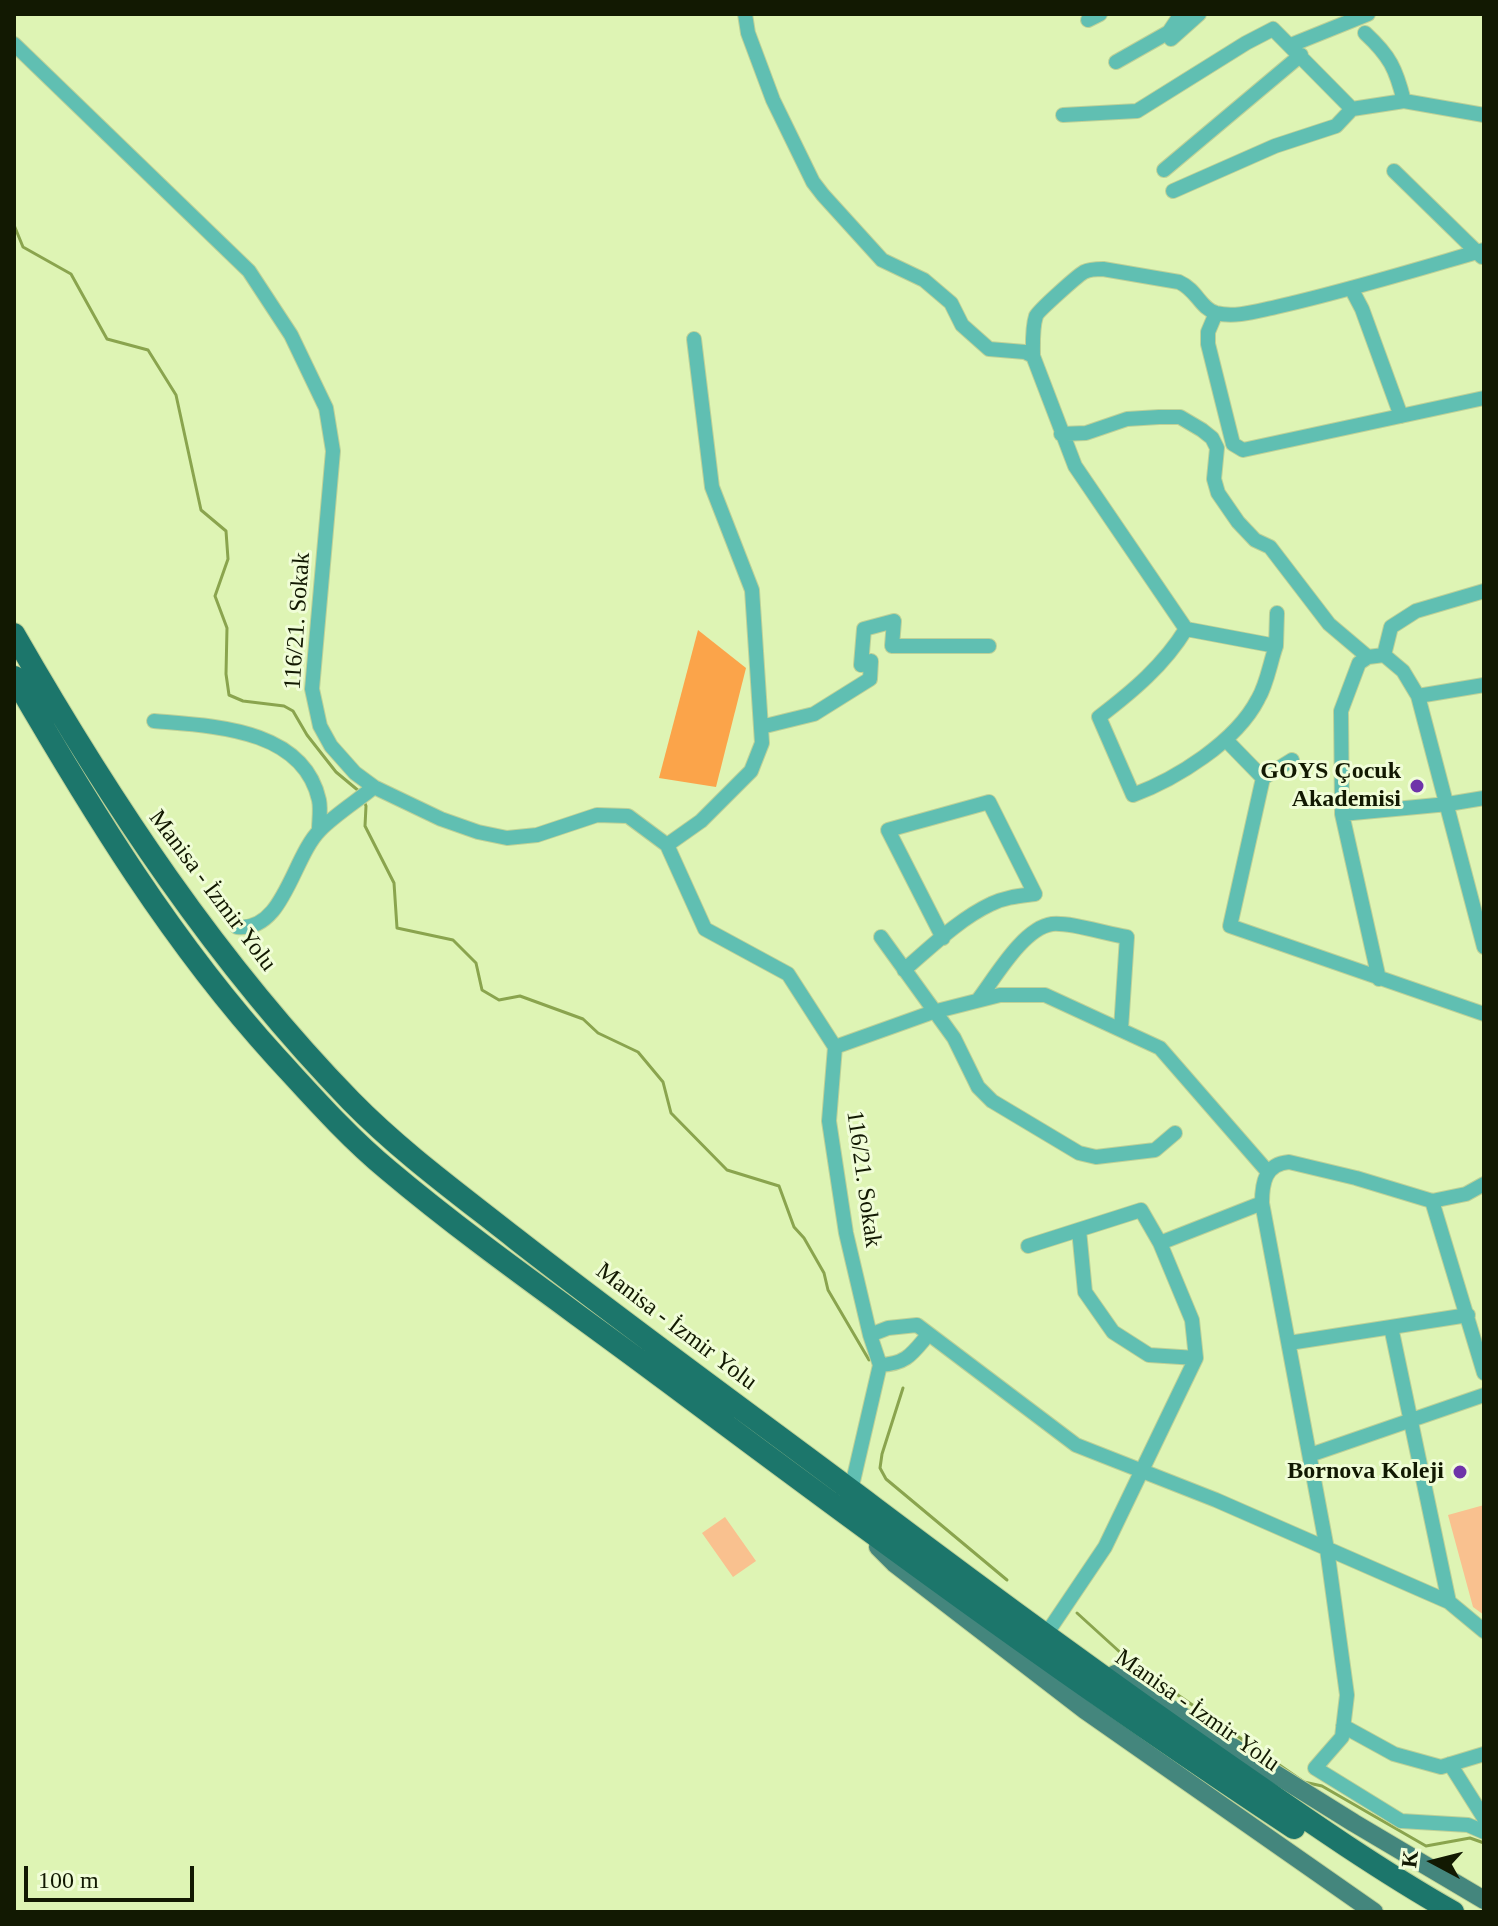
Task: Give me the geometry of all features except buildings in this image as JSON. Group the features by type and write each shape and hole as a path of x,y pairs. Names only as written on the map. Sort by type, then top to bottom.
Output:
{"highway":[{"name":"Manisa - İzmir Yolu","path":"14,634 74,736 157,864 210,936 293,1037 351,1101 398,1146 549,1265 1048,1638 1285,1804 1412,1889 1453,1912"},
{"name":"Manisa - İzmir Yolu","path":"14,677 105,831 169,925 273,1054 326,1111 397,1177 835,1507 1164,1743 1422,1912"}],"main road":[{"path":"835,1507 894,1563 1085,1710 1374,1912"},
{"path":"1048,1638 1126,1680 1354,1823 1484,1900"}],"street":[{"path":"745,14 748,33 773,100 813,182 823,195 882,260 924,280 951,303 962,325 989,349 1025,352 1033,356"},
{"path":"1116,62 1169,32 1181,14"},
{"path":"1164,45 1199,14"},
{"path":"1164,170 1296,50 1368,14"},
{"path":"1063,115 1137,111 1273,29 1352,109"},
{"path":"1365,33 1383,49 1395,69 1404,101"},
{"name":"116/21. Sokak","path":"14,44 249,271 272,304 326,408 333,451 312,689 316,710 331,746 355,773 374,787 441,819 478,832 507,838 537,835 597,815 628,816 667,845 705,929 788,974 835,1047 829,1121 846,1233 880,1365"},
{"path":"1173,191 1275,146 1336,126 1352,109 1404,101 1484,115"},
{"path":"1394,171 1482,254"},
{"path":"1276,646 1186,629 1075,466 1033,356 1036,317 1042,306 1059,296 1083,272 1092,270 1103,269 1179,282 1190,287 1203,305 1216,313 1229,314 1254,312 1482,254"},
{"path":"1351,288 1362,309 1401,416"},
{"path":"1216,313 1208,332 1208,344 1233,444 1243,450 1484,398"},
{"path":"667,845 701,821 751,771 762,743 752,590 712,487 694,339"},
{"path":"1061,434 1086,433 1127,419 1159,417 1180,417 1202,430 1212,438 1217,448 1214,479 1218,493 1238,522 1255,540 1270,547 1329,624 1368,657"},
{"path":"1384,655 1391,627 1416,611 1484,591"},
{"path":"1186,629 1174,649 1142,684 1099,717 1133,795 1166,783 1226,740 1258,700 1276,646 1277,613"},
{"path":"761,727 814,714 870,679 871,661 861,665 864,629 894,621 892,646 989,646"},
{"path":"1379,979 1342,814 1341,711 1359,663 1368,657 1384,655 1403,671 1418,696 1480,911 1484,947"},
{"path":"1418,696 1484,685"},
{"path":"154,721 202,725 254,736 281,748 309,774 319,801 319,830"},
{"path":"1226,740 1263,778"},
{"path":"1292,760 1263,778 1230,926 1484,1014"},
{"path":"237,927 251,928 274,913 293,871 319,830 374,787"},
{"path":"1342,814 1484,798"},
{"path":"904,970 990,904 1035,894 989,802 888,830 943,938"},
{"path":"978,1000 1024,940 1039,927 1055,924 1127,937 1121,1029"},
{"path":"881,937 954,1038 978,1087 992,1101 1079,1153 1096,1157 1155,1150 1175,1133"},
{"path":"835,1047 933,1012 978,1000 1000,995 1045,995 1160,1048 1268,1172"},
{"path":"1484,1184 1466,1194 1432,1201 1298,1163 1279,1163 1268,1172 1263,1183 1262,1203 1327,1549 1347,1695 1342,1737 1315,1768 1401,1821 1468,1825 1484,1832"},
{"path":"1432,1201 1484,1373"},
{"path":"1160,1243 1262,1203"},
{"path":"1028,1246 1141,1210 1160,1243 1192,1320 1196,1358 1105,1547 1048,1638"},
{"path":"1079,1230 1085,1292 1113,1332 1149,1355 1196,1358"},
{"path":"1289,1343 1468,1315"},
{"path":"870,1335 888,1328 917,1325 927,1336 1076,1445 1141,1469 1449,1602 1484,1631"},
{"path":"1391,1327 1449,1602"},
{"path":"851,1490 880,1365 895,1364 910,1357 927,1336"},
{"path":"1310,1455 1484,1395"},
{"path":"1343,1726 1394,1754 1441,1767 1484,1754"},
{"path":"1450,1764 1484,1818"}],"shaded area":[{"path":"698,630 746,668 716,787 659,778"},
{"path":"1484,1505 1484,1615 1473,1607 1448,1515"},
{"path":"725,1517 756,1561 733,1577 702,1533"}],"waterway":[{"path":"14,225 23,247 71,274 107,339 148,350 176,395 201,510 226,531 228,559 215,596 227,628 229,695 243,701 284,706 293,711 336,772 360,792"},
{"path":"364,801 365,826 394,883 397,928 453,940 476,963 482,990 499,1000 520,996 583,1019 598,1033 638,1052 663,1082 671,1113 727,1170 779,1186 794,1227 824,1273 828,1290 869,1360"},
{"path":"903,1388 880,1468 886,1479 1007,1580"},
{"path":"1077,1613 1133,1664 1304,1782 1322,1786 1426,1846 1470,1838 1484,1843"}],"place":[{"name":"GOYS Çocuk Akademisi","path":"1417,786"},
{"name":"Bornova Koleji","path":"1460,1472"}]}
